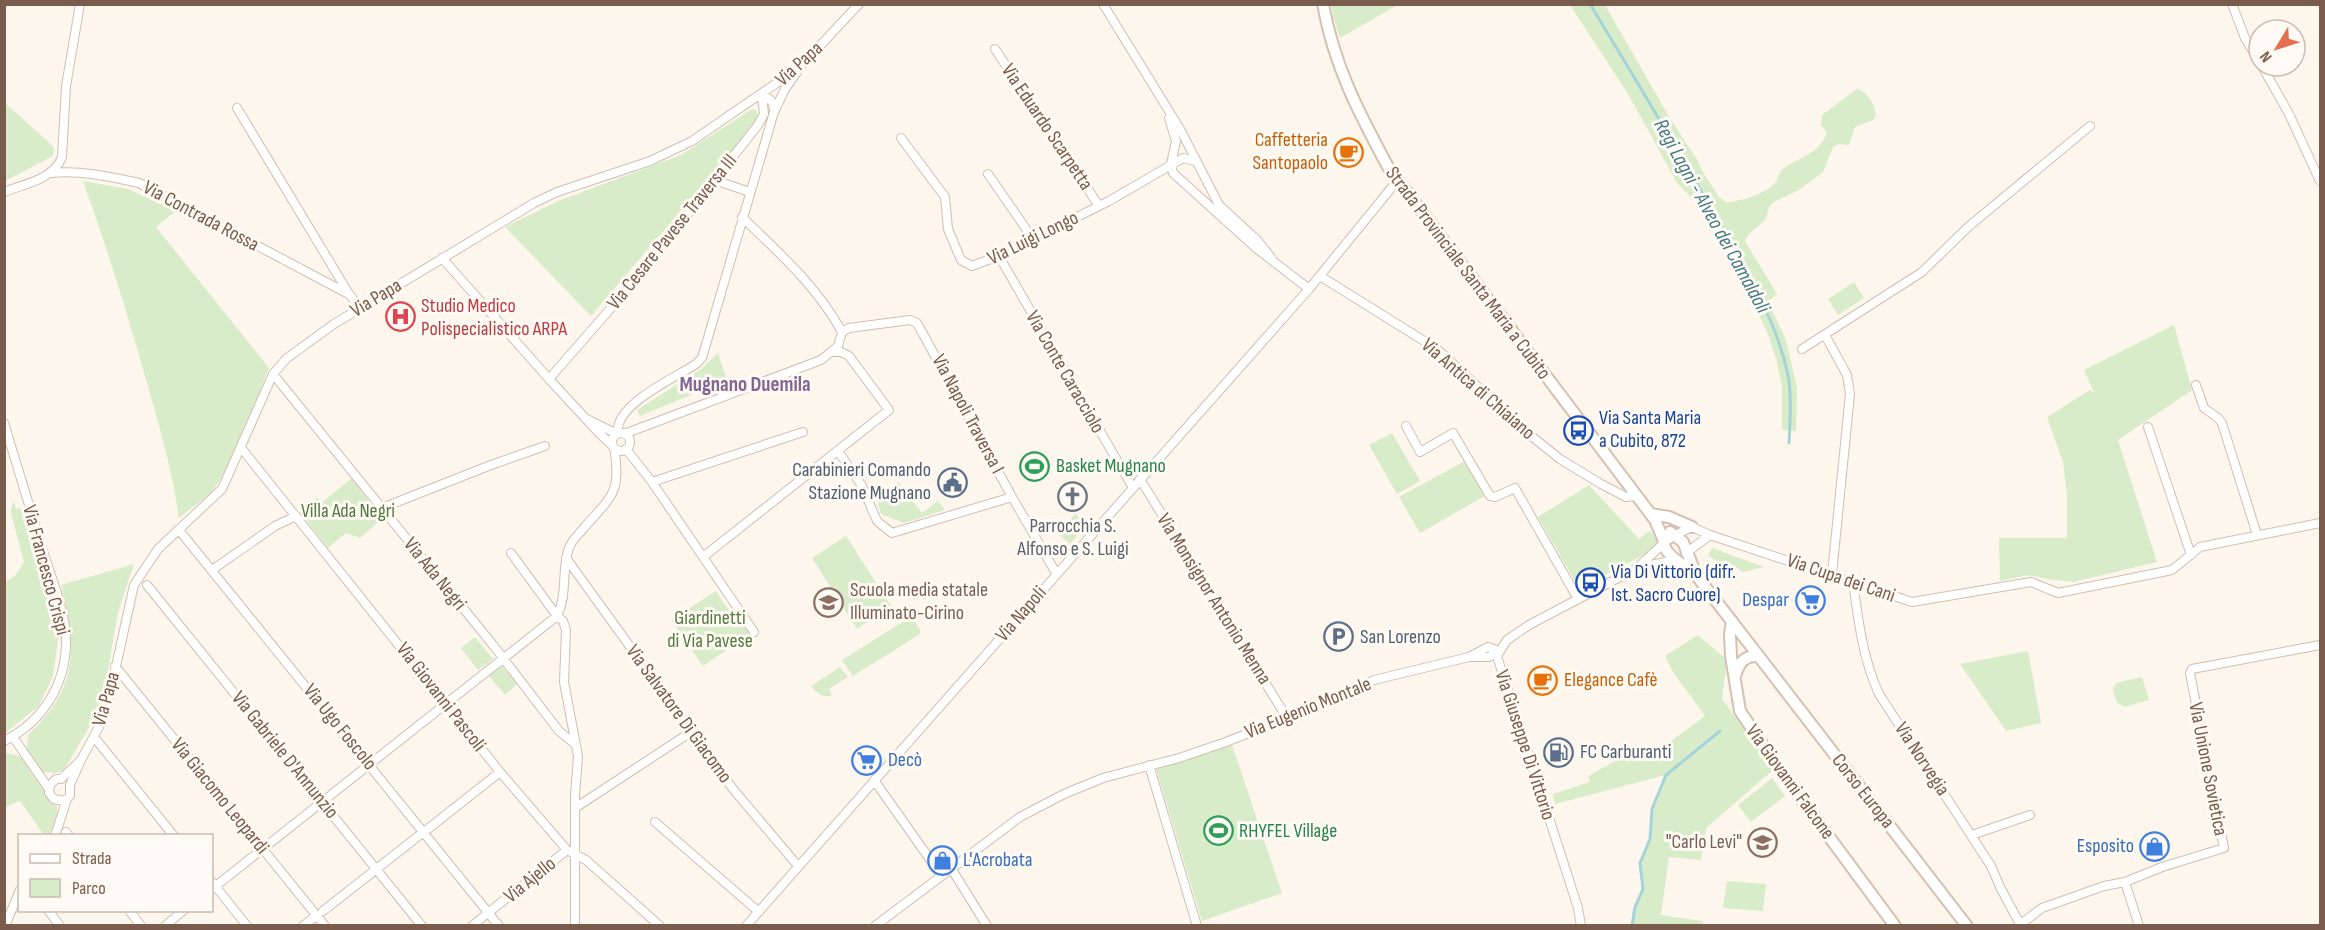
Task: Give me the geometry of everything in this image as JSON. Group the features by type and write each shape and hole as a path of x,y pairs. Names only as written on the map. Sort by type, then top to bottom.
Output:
{"main road":[{"name":"Strada Provinciale Santa Maria a Cubito","path":"1323,4 1333,49 1349,93 1397,181 1669,539"},
{"path":"1653,517 1669,517 1692,527"},
{"path":"1669,539 1683,542 1680,558 1667,553 1669,539"},
{"name":"Corso Europa","path":"1680,558 1732,621 1967,926"},
{"name":"Via Giovanni Falcone","path":"1732,621 1730,645 1740,711 1752,731 1896,926"},
{"path":"1734,679 1738,666 1744,659 1759,656"}],"street":[{"path":"4,192 52,173 59,166 62,157 66,86 80,4"},
{"name":"Via Papa","path":"70,785 107,707 134,585 149,561 222,489 242,449 265,388 273,374 306,343 360,308 548,196 673,151 692,141 800,67 859,4"},
{"path":"1103,4 1164,103 1224,211 1258,241 1272,259"},
{"path":"2232,4 2247,41"},
{"name":"Via Eduardo Scarpetta","path":"995,49 1100,206"},
{"path":"620,434 617,426 626,410 702,358 774,112 785,89 800,67"},
{"path":"2269,78 2289,114 2320,181"},
{"path":"762,95 774,104 774,112"},
{"name":"Via Cesare Pavese Traversa III","path":"549,379 638,277 762,118 762,95"},
{"path":"1164,103 1176,141 1171,164 1173,173 1256,248 1309,289"},
{"name":"Via Contrada Rossa","path":"237,108 360,308"},
{"path":"1802,349 1922,272 1968,227 2090,126"},
{"name":"Via Luigi Longo","path":"901,138 945,198 948,229 962,260 972,266 1001,255 1100,206 1183,158 1196,161"},
{"name":"Via Contrada Rossa","path":"52,173 69,172 104,176 139,183 350,295"},
{"path":"988,174 1033,239"},
{"path":"714,180 750,192"},
{"name":"Via Napoli","path":"746,926 1309,289 1397,181"},
{"path":"1200,199 1208,198 1213,193"},
{"path":"247,926 213,886 323,802 557,616 565,590 566,558 576,537 612,496 616,484 613,439 620,434 821,360 838,346 842,332 831,313 801,273 742,218"},
{"name":"Via Conte Caracciolo","path":"1001,255 1006,268 1133,488"},
{"path":"442,258 586,419 614,447 619,450 626,449"},
{"name":"Via Antica di Chiaiano","path":"1320,276 1437,349 1530,435 1560,459 1609,489 1626,497 1636,496"},
{"name":"Via Contrada Rossa","path":"341,290 349,302 360,308"},
{"name":"Via Napoli Traversa I","path":"842,332 849,328 910,320 917,323 1056,573"},
{"path":"1825,335 1846,375 1850,394 1832,574"},
{"path":"703,557 889,408 849,356 845,353 832,352"},
{"name":"Via Ada Negri","path":"273,374 559,731 576,745"},
{"path":"2196,385 2204,408 2222,423 2258,536"},
{"path":"586,419 629,439 626,449"},
{"name":"Via Francesco Crispi","path":"4,423 59,604 66,636 63,666 55,693 38,716 13,737 4,741"},
{"path":"1406,426 1420,452 1453,433 1490,496 1496,497 1515,488 1578,599"},
{"path":"2148,427 2191,555"},
{"path":"652,482 803,432"},
{"path":"382,508 545,446"},
{"name":"Via Giovanni Pascoli","path":"242,449 500,772 567,850 586,860 660,926"},
{"path":"626,449 652,482 754,632"},
{"path":"838,451 862,486 877,521 892,533 1012,497"},
{"name":"Via Monsignor Antonio Menna","path":"1140,479 1287,718"},
{"path":"212,570 275,526 296,516"},
{"name":"Via Cupa dei Cani","path":"1692,527 1912,602 2031,582 2058,593 2172,570 2200,547 2320,523"},
{"path":"1669,539 1692,527"},
{"name":"Via Ugo Foscolo","path":"179,530 370,764 423,833 491,911 499,926"},
{"path":"1680,558 1710,535"},
{"name":"Via Giuseppe Di Vittorio","path":"1581,926 1578,908 1498,662 1499,651 1513,634 1637,568 1669,539"},
{"path":"511,553 563,621 566,630 564,682 578,756 575,808 575,926"},
{"name":"Via Salvatore Di Giacomo","path":"566,558 733,789 798,866"},
{"name":"Via Giuseppe Di Vittorio","path":"1637,568 1680,558"},
{"name":"Via Norvegia","path":"1854,581 1866,655 1876,687 1991,866 2020,925"},
{"name":"Via Gabriele D'Annunzio","path":"147,585 422,926"},
{"name":"Via Unione Sovietica","path":"2020,925 2042,908 2224,848 2190,673 2192,669 2247,657 2320,645"},
{"name":"Via Eugenio Montale","path":"875,926 1020,817 1064,794 1103,778 1210,748 1374,680 1469,657 1488,647 1499,651"},
{"name":"Via Giacomo Leopardi","path":"115,666 263,849 320,913 325,926"},
{"path":"575,808 691,732"},
{"path":"13,737 39,772 54,799 61,801 67,799"},
{"path":"94,737 172,834"},
{"name":"Via Papa","path":"58,779 81,760"},
{"path":"1149,765 1197,926"},
{"path":"39,772 70,785 71,792 56,834"},
{"path":"303,926 500,772"},
{"path":"49,789 58,779"},
{"path":"874,780 941,875"},
{"path":"1972,835 2030,815"},
{"path":"655,822 759,912"},
{"name":"Via Ajello","path":"472,926 567,850"},
{"path":"951,867 987,926"},
{"path":"2125,882 2139,926"},
{"path":"5,926 18,895"},
{"path":"50,912 60,926"},
{"path":"130,912 141,926"},
{"path":"165,926 182,912"}],"green space":[{"path":"1332,4 1398,5 1340,38"},
{"path":"1570,5 1605,5 1704,174 1719,197 1726,202 1745,199 1765,191 1774,184 1784,168 1815,150 1827,133 1821,125 1822,115 1857,89 1864,93 1872,103 1876,115 1873,120 1855,127 1849,145 1839,144 1833,147 1823,172 1799,190 1774,202 1769,207 1766,219 1748,235 1745,241 1777,294 1768,301 1786,340 1797,388 1796,431 1782,430 1782,386 1776,358 1767,332 1740,277 1699,205 1677,183 1628,94"},
{"path":"5,103 54,147 53,156 5,181"},
{"path":"752,109 756,110 758,115 753,126 591,316 505,227 558,201 681,155"},
{"path":"83,181 128,189 176,211 156,227 269,368 230,465 211,493 179,518 166,453 141,363 110,259"},
{"path":"1854,282 1864,298 1838,315 1828,299"},
{"path":"2174,325 2192,390 2118,440 2157,562 2073,582 2028,575 2000,581 1999,538 2067,538 2067,496 2063,462 2047,417 2090,390 2094,393 2084,370"},
{"path":"718,353 727,380 640,416 637,410 701,369"},
{"path":"1392,433 1420,481 1397,494 1369,445"},
{"path":"1465,461 1485,496 1420,533 1399,497"},
{"name":"Villa Ada Negri","path":"352,478 382,519 360,538 346,533 328,548 300,512 317,498 322,502"},
{"path":"898,482 922,513 938,501 945,510 904,523 881,514 877,498"},
{"path":"1589,485 1639,539 1650,531 1659,543 1644,555 1579,588 1538,517"},
{"path":"14,501 16,509 22,508 59,633 53,676 39,706 5,733 5,582 15,576 24,562 11,513"},
{"path":"1075,514 1087,525 1070,544 1058,534"},
{"path":"846,536 891,606 857,629 812,558"},
{"path":"1712,548 1764,567 1743,572 1726,561 1717,561 1708,556"},
{"path":"134,564 118,612 105,688 94,719 64,770 55,773 43,772 27,749 28,735 57,700 70,666 69,628 61,585"},
{"name":"Giardinetti di Via Pavese","path":"716,591 731,614 740,617 751,633 703,666 671,620"},
{"path":"912,616 920,634 853,676 842,660"},
{"path":"1698,635 1727,660 1722,699 1773,770 1706,828 1701,860 1669,857 1661,915 1703,921 1703,925 1632,925 1635,907 1643,889 1639,864 1650,839 1652,809 1666,775 1555,804 1553,794 1590,782 1588,776 1644,745 1649,757 1705,716 1673,672 1665,656"},
{"path":"475,637 493,659 478,670 461,648"},
{"path":"2028,651 2041,723 2006,731 1960,664"},
{"path":"502,666 517,684 505,695 489,676"},
{"path":"840,667 848,677 829,689 832,695 817,693 811,686"},
{"path":"2142,677 2149,700 2125,707 2117,703 2113,689 2116,683"},
{"name":"RHYFEL Village","path":"1232,745 1282,893 1202,921 1156,769"},
{"path":"5,753 20,756 57,806 57,816 49,834 43,834 20,801 5,807"},
{"path":"1772,778 1785,796 1751,822 1738,805"},
{"path":"1727,881 1766,884 1763,911 1723,908"}],"waterway":[{"name":"Regi Lagni - Alveo dei Camaldoli","path":"1590,4 1709,204 1770,319 1788,375 1789,443"},
{"name":"Regi Lagni - Alveo dei Camaldoli","path":"1632,926 1635,907 1643,889 1640,863 1650,839 1652,809 1666,775 1720,731"}],"place":[{"name":"Caffetteria Santopaolo","path":"1349,152"},
{"name":"Studio Medico Polispecialistico ARPA","path":"400,317"},
{"name":"Via Santa Maria a Cubito, 872","path":"1578,430"},
{"name":"Basket Mugnano","path":"1035,466"},
{"name":"Carabinieri Comando Stazione Mugnano","path":"952,482"},
{"name":"Parrocchia S. Alfonso e S. Luigi","path":"1073,496"},
{"name":"Via Di Vittorio (difr. Ist. Sacro Cuore)","path":"1590,583"},
{"name":"Despar","path":"1810,600"},
{"name":"Scuola media statale Illuminato-Cirino","path":"829,602"},
{"name":"San Lorenzo","path":"1339,637"},
{"name":"Elegance Cafè","path":"1543,680"},
{"name":"FC Carburanti","path":"1559,752"},
{"name":"Decò","path":"867,760"},
{"name":"RHYFEL Village","path":"1218,831"},
{"name":"\"Carlo Levi\"","path":"1763,842"},
{"name":"Esposito","path":"2155,846"},
{"name":"L'Acrobata","path":"942,860"}],"district":[{"name":"Mugnano Duemila","path":"745,384"}]}
